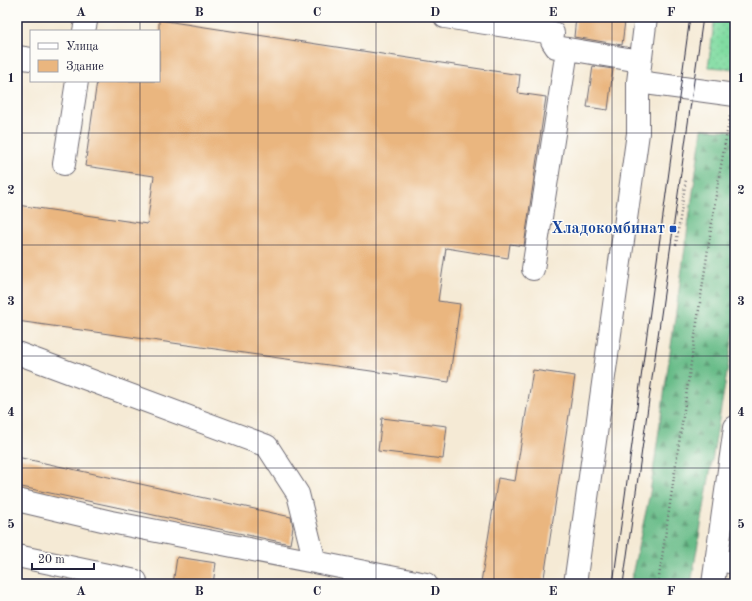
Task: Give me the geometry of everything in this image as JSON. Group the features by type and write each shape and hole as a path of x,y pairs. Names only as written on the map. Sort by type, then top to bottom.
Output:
{"main road":[{"path":"84,30 86,17"},
{"path":"445,17 554,25 552,41 556,47 639,71 734,95"},
{"path":"576,584 638,133 639,71 646,17"},
{"path":"533,269 567,50"},
{"path":"17,57 30,59"},
{"path":"64,164 77,82"},
{"path":"17,353 267,446 298,494 316,562"},
{"path":"713,584 725,561 734,437"},
{"path":"17,500 111,522 426,584"},
{"path":"17,556 136,581 136,584"}],"path":[{"path":"658,584 718,182 734,95"},
{"path":"676,245 686,179"}],"green space":[{"path":"715,17 735,17 735,69 708,67"},
{"path":"702,129 735,131 735,326 691,584 630,584 650,493"}],"building":[{"path":"576,17 595,17 625,21 622,45 574,37"},
{"path":"159,20 520,75 518,93 546,97 524,246 510,244 508,258 446,248 438,301 460,304 449,382 17,321 17,205 147,224 154,176 85,166 97,82 160,82"},
{"path":"593,66 613,69 608,110 587,107"},
{"path":"533,370 575,376 543,584 493,584 481,582 498,478 515,481"},
{"path":"382,418 447,426 443,459 378,451"},
{"path":"17,457 291,517 293,527 290,544 17,486"},
{"path":"177,557 216,563 213,584 173,584"}],"tram line":[{"path":"613,584 690,17"},
{"path":"623,584 703,17"}],"place":[{"name":"Хладокомбинат","path":"673,229"}]}
